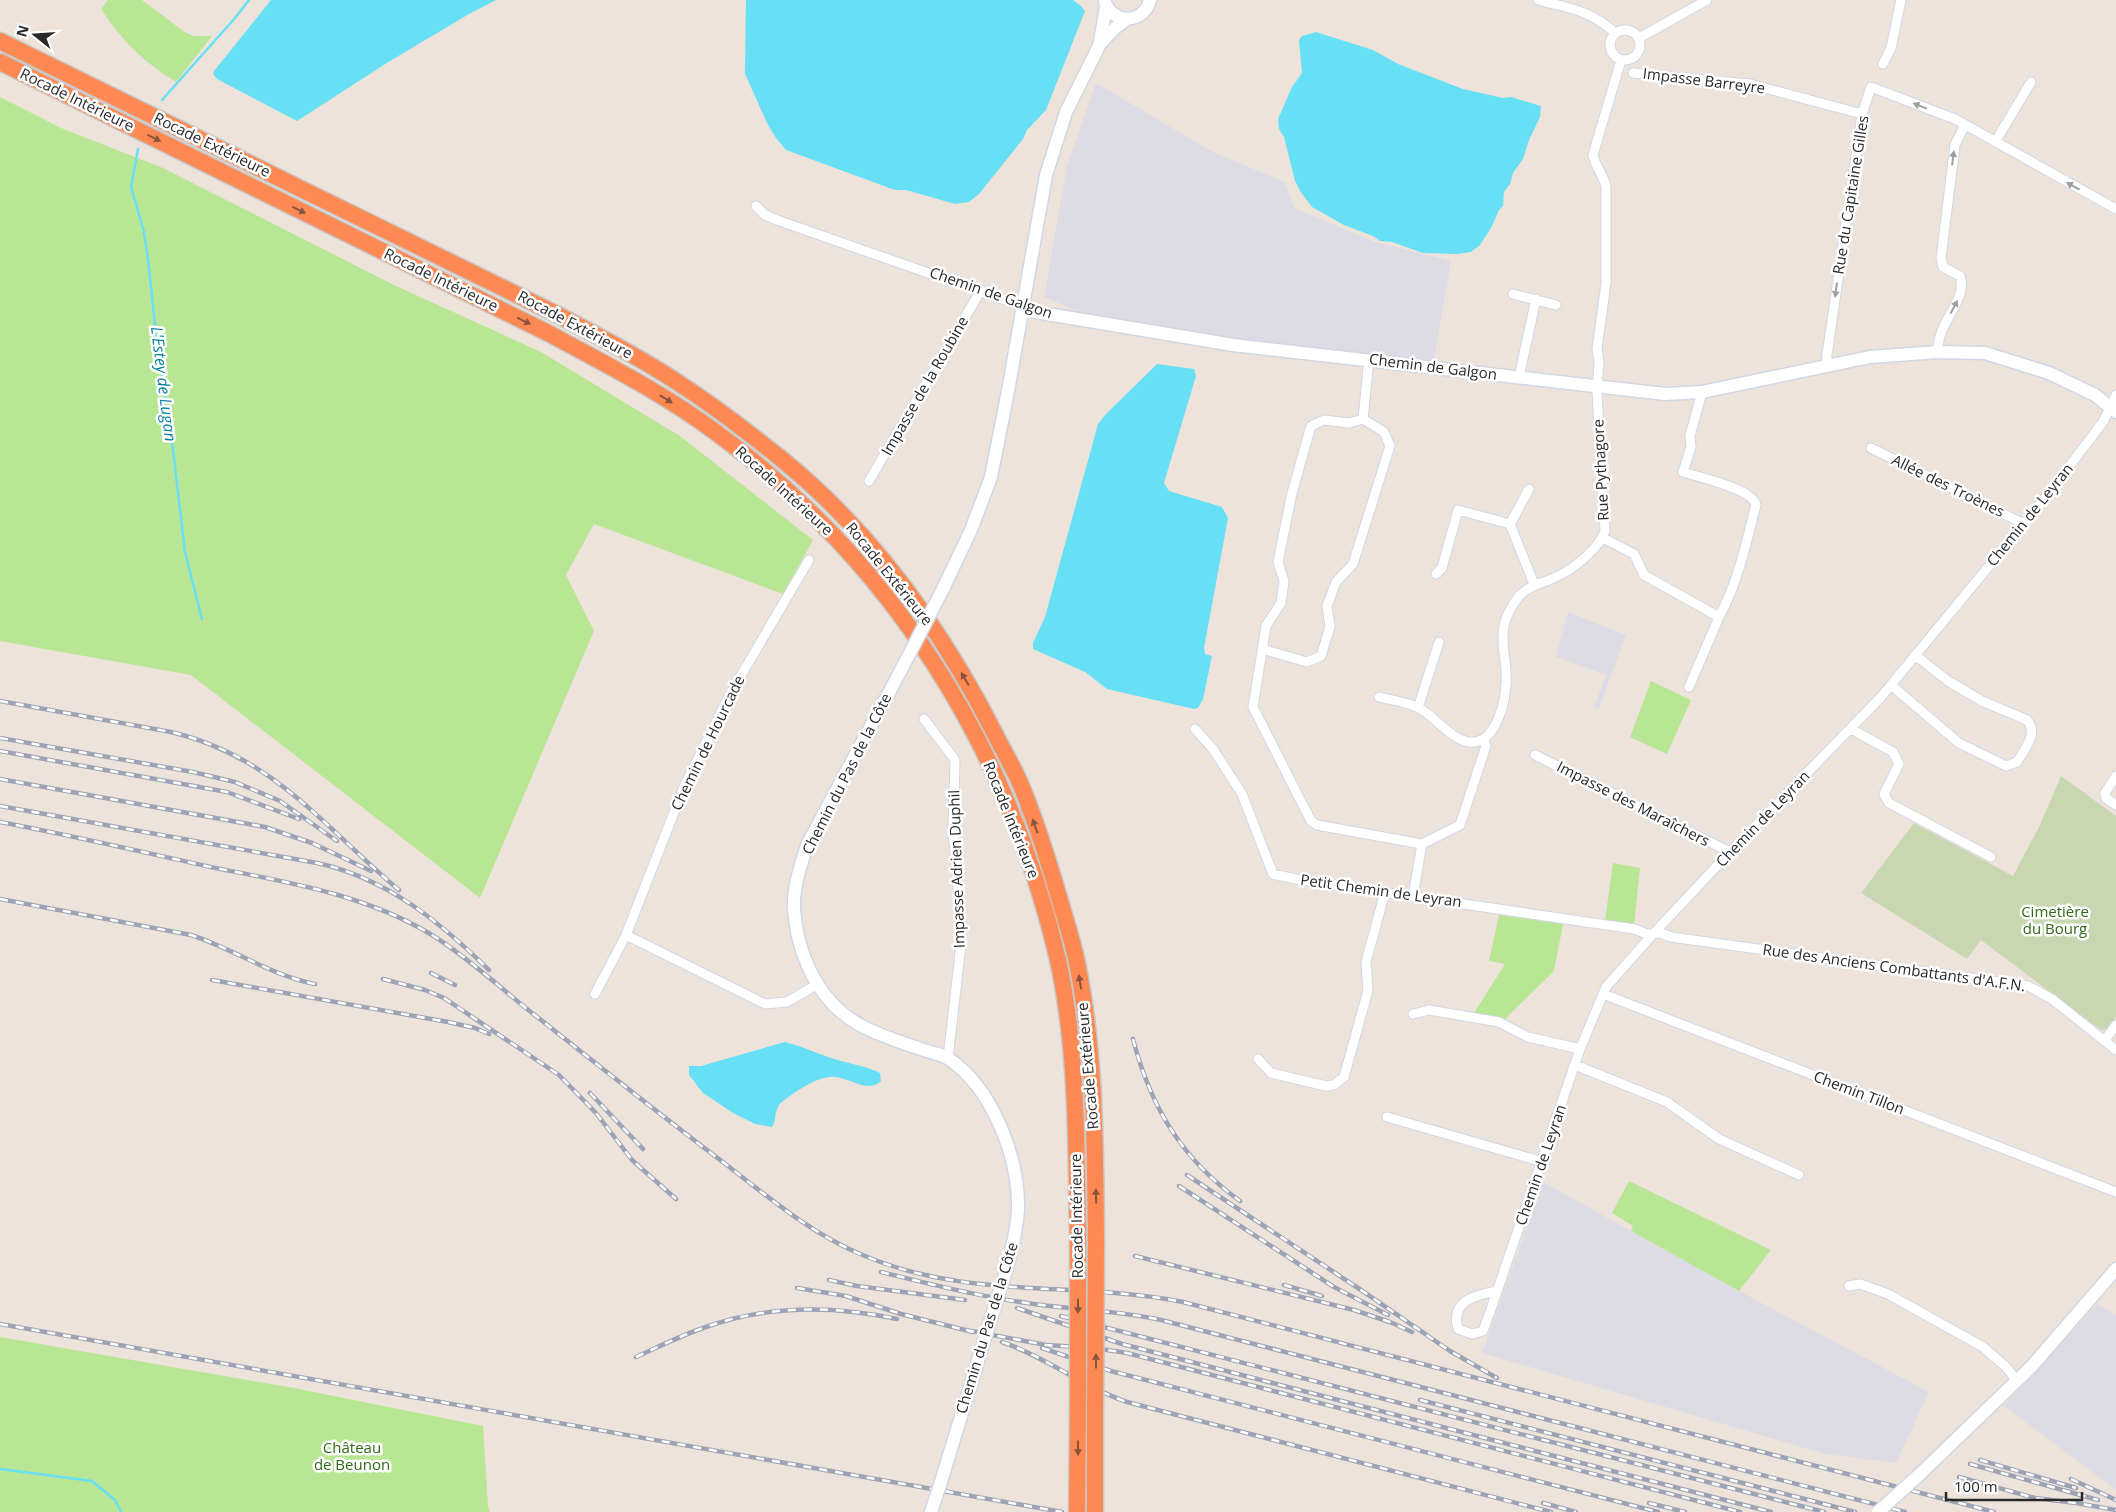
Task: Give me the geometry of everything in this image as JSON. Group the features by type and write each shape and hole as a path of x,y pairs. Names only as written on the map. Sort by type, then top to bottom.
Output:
{"highway":[{"path":"0,31 40,60"},
{"name":"Rocade Extérieure","path":"0,41 556,314 660,372 725,415 781,459 848,522 873,550 946,646 979,702 1019,781 1050,864 1076,957 1088,1036 1094,1141 1096,1512"},
{"name":"Rocade Intérieure","path":"0,62 550,334 599,360 670,402 714,430 769,474 834,536 903,617 964,710 1001,787 1033,868 1058,962 1070,1038 1076,1140 1078,1512"}],"street":[{"path":"1538,0 1590,14 1602,21 1615,33"},
{"path":"1639,38 1707,0"},
{"path":"1883,64 1891,48 1901,0"},
{"path":"1104,2 1117,17 1127,19"},
{"name":"Chemin du Pas de la Côte","path":"1099,46 1104,2"},
{"name":"Chemin du Pas de la Côte","path":"932,1506 1007,1268 1015,1234 1018,1209 1012,1158 995,1116 976,1082 948,1058 861,1026 836,1007 816,985 800,949 794,907 798,876 807,845 944,588 971,530 991,476 1046,175 1054,146 1078,87 1099,46 1115,28 1127,19 1140,15 1151,3"},
{"path":"1628,30 1639,38 1640,48 1635,57 1620,60 1612,53 1610,43 1615,33 1628,30"},
{"name":"Rue Pythagore","path":"1484,739 1494,727 1506,684 1504,627 1511,609 1519,596 1534,584 1555,578 1564,573 1598,545 1605,531 1597,386 1599,361 1597,338 1606,283 1606,186 1593,155 1620,60"},
{"name":"Impasse Barreyre","path":"1633,73 1750,84 1862,114"},
{"path":"1996,142 2031,82"},
{"name":"Rue du Capitaine Gilles","path":"1827,366 1827,355 1862,114 1871,87 1955,119 2116,209"},
{"path":"1938,352 1938,339 1941,330 1952,311 1962,287 1960,276 1943,267 1941,258 1955,145 1965,125"},
{"name":"Chemin de Galgon","path":"756,206 765,215 777,220 981,290 1035,312 1233,345 1665,394 1702,392 1870,357 1938,352 1985,353 2049,373 2090,393 2113,409"},
{"name":"Impasse de la Roubine","path":"869,481 981,290"},
{"path":"1513,294 1556,305"},
{"path":"1519,377 1536,299"},
{"path":"1363,419 1369,359"},
{"path":"1689,687 1719,617 1727,603 1756,505 1752,497 1728,485 1684,472 1691,446 1690,436 1702,392"},
{"name":"Chemin de Leyran","path":"1497,1292 1468,1299 1460,1306 1456,1320 1458,1329 1472,1334 1483,1331 1497,1292 1543,1162 1580,1049 1609,984 1730,852 1851,729 1890,685 2024,524 2113,409 2116,395"},
{"path":"1262,649 1307,662 1321,656 1330,627 1327,606 1336,582 1353,564 1390,446 1384,432 1363,419 1349,423 1324,420 1312,426 1292,493 1278,562 1284,581 1281,603 1266,626 1262,649 1253,707 1312,821 1317,825 1422,844 1460,825 1486,746 1484,739 1476,742 1460,740 1418,708 1378,696"},
{"name":"Allée des Troènes","path":"1871,448 2024,524"},
{"path":"1510,524 1529,489"},
{"path":"1436,574 1442,568 1458,510 1510,524"},
{"path":"1510,524 1534,584"},
{"path":"1603,538 1634,554 1644,575 1719,617"},
{"name":"Chemin de Hourcade","path":"595,994 626,935 684,787 730,694 809,560"},
{"path":"1418,708 1439,642"},
{"path":"1890,685 1959,743 2006,766 2017,762 2031,736 2031,725 2028,720 1982,701 1948,681 1915,655"},
{"name":"Impasse Adrien Duphil","path":"924,719 955,760 953,830 962,936 948,1058"},
{"name":"Petit Chemin de Leyran","path":"1195,729 1213,749 1242,794 1273,874 1300,880 1634,929 1647,934 1653,934"},
{"path":"1851,729 1893,752 1899,764 1884,794 1888,803 1991,857"},
{"name":"Impasse des Maraîchers","path":"1535,755 1730,852"},
{"path":"2116,776 2105,793 2106,798 2116,805"},
{"path":"1413,896 1422,844"},
{"path":"1258,1059 1271,1073 1326,1086 1334,1085 1344,1077 1368,990 1366,962 1385,892"},
{"name":"Rue des Anciens Combattants d'A.F.N.","path":"1653,934 1661,933 1671,937 2028,986 2052,999 2116,1050"},
{"path":"626,935 765,1004 787,1002 816,985"},
{"name":"Chemin Tillon","path":"1603,994 2116,1192"},
{"path":"1413,1014 1429,1010 1499,1022 1528,1037 1580,1049"},
{"path":"2105,1040 2116,1025"},
{"path":"1575,1065 1667,1102 1719,1139 1799,1175"},
{"path":"1387,1117 1543,1162"},
{"path":"1878,1512 2017,1381 2116,1269"},
{"path":"1849,1286 1860,1284 1888,1294 1983,1347 2006,1367 2017,1381"}],"shaded area":[{"path":"1096,83 1213,152 1285,182 1294,208 1375,242 1451,261 1434,361 1197,334 1091,317 1044,297 1067,166"},
{"path":"1568,612 1626,635 1599,708 1594,707 1606,675 1556,657"},
{"path":"1543,1182 1739,1291 1929,1392 1896,1463 1825,1454 1482,1353"},
{"path":"2097,1304 2116,1315 2116,1490 2004,1406"}],"green space":[{"path":"108,0 142,0 186,33 194,36 212,36 176,82 144,59 125,41 101,9"},
{"path":"0,97 61,128 163,168 394,285 541,352 680,436 813,540 783,594 594,524 566,575 594,631 480,898 191,675 0,641"},
{"path":"1651,681 1691,700 1667,754 1630,737"},
{"name":"Cimetière du Bourg","path":"2061,776 2116,816 2116,1017 2107,1029 2101,1030 1981,940 1967,959 1861,893 1914,823 2013,876 2040,825"},
{"path":"1613,863 1640,868 1634,925 1605,921"},
{"path":"1499,915 1563,924 1554,971 1505,1019 1474,1013 1505,964 1489,961"},
{"path":"1629,1181 1771,1250 1739,1291 1631,1231 1633,1226 1612,1213"},
{"name":"Château de Beunon","path":"0,1337 294,1388 483,1426 488,1506 490,1512 0,1512"}],"water":[{"path":"271,0 496,0 390,61 297,121 217,79 213,74"},
{"path":"746,0 1073,0 1085,11 1046,110 1027,130 1023,139 979,194 969,202 955,204 906,190 895,190 786,150 768,125 745,74"},
{"path":"1316,32 1373,50 1398,64 1463,89 1503,98 1511,97 1541,106 1540,117 1529,140 1523,159 1513,173 1510,184 1504,192 1503,206 1480,245 1471,252 1457,254 1423,253 1392,242 1380,241 1373,236 1344,225 1312,207 1300,191 1295,181 1284,137 1279,129 1278,119 1292,87 1302,73 1299,40 1302,36"},
{"path":"1157,364 1194,369 1196,376 1164,483 1169,491 1222,507 1228,518 1204,648 1205,654 1212,656 1203,699 1198,708 1194,709 1107,689 1085,672 1033,649 1033,643 1045,617 1098,424"},
{"path":"785,1042 880,1073 881,1081 869,1086 837,1077 816,1081 794,1093 778,1106 772,1127 755,1124 733,1113 703,1093 689,1075 689,1066 701,1066"}],"waterway":[{"name":"L'Estey de Lugan","path":"162,100 249,0"},
{"name":"L'Estey de Lugan","path":"138,149 131,187 144,232 148,259 158,353 173,450 185,552 202,619"},
{"path":"0,1469 92,1481 115,1500 121,1512"}],"railway":[{"path":"0,701 171,732 207,743 239,758 295,796 399,890"},
{"path":"0,738 193,772 235,782 280,801 337,841"},
{"path":"0,751 227,792 299,819"},
{"path":"0,779 265,827 312,843 371,871"},
{"path":"0,806 317,863 342,870 366,879 410,904 451,935 489,970"},
{"path":"0,822 294,884 351,899 406,921 432,935 459,954 631,1091 794,1216 846,1247 904,1270 944,1279 983,1284 1103,1292 1183,1302 1994,1512"},
{"path":"0,899 191,935 283,975 315,984"},
{"path":"431,973 455,985"},
{"path":"383,979 425,990 444,998 559,1075 596,1113 632,1160 676,1199"},
{"path":"212,980 448,1022 475,1028 489,1034"},
{"path":"1133,1039 1149,1088 1159,1110 1172,1130 1201,1168 1240,1201"},
{"path":"590,1093 643,1149"},
{"path":"1187,1175 1450,1351 1497,1378"},
{"path":"1179,1186 1334,1287 1388,1315"},
{"path":"1135,1256 1354,1310 1390,1322 1412,1332"},
{"path":"881,1272 1008,1300 1127,1314 1161,1320 1905,1512"},
{"path":"829,1280 857,1286 965,1300"},
{"path":"1284,1285 1322,1296"},
{"path":"797,1288 846,1296 901,1314 973,1332"},
{"path":"1017,1308 1122,1344 1771,1512"},
{"path":"636,1357 677,1338 727,1320 775,1311 848,1311 897,1319"},
{"path":"1061,1316 1824,1512"},
{"path":"0,1324 1062,1512"},
{"path":"966,1330 1046,1345 1094,1348 1127,1353 1740,1512"},
{"path":"1002,1342 1018,1348 1111,1396 1127,1402 1551,1512"},
{"path":"1042,1348 1111,1371 1658,1512"},
{"path":"1420,1400 1855,1512"},
{"path":"1980,1460 2076,1488"},
{"path":"1970,1464 2098,1500"},
{"path":"1959,1477 2035,1498 2116,1510"},
{"path":"2071,1479 2116,1500"},
{"path":"1543,1503 1576,1512"},
{"path":"1649,1503 1685,1512"}]}
